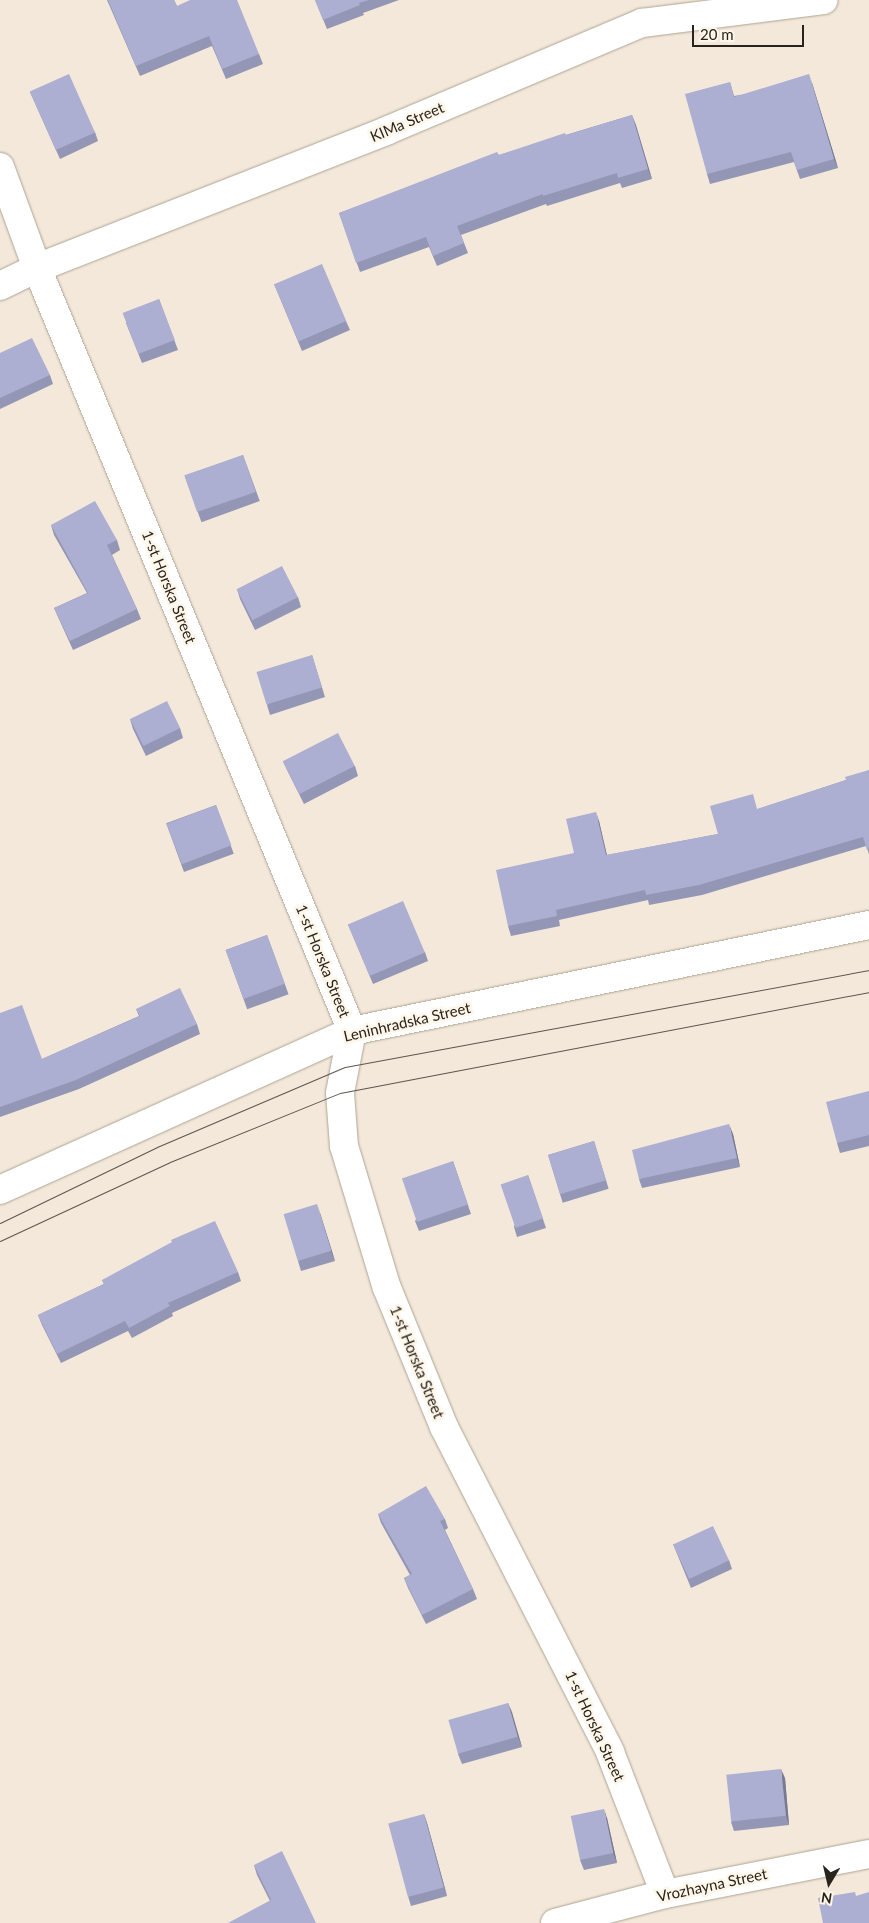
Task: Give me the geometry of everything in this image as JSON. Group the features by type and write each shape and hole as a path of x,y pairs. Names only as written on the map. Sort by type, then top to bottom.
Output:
{"street":[{"name":"KIMa Street","path":"0,286 37,268 386,132 642,23 824,0"},
{"name":"1-st Horska Street","path":"0,167 37,268 352,1031 340,1093 344,1146 387,1288 444,1427 610,1752 665,1894"},
{"name":"Leninhradska Street","path":"0,1190 352,1031 869,925"},
{"name":"Vrozhayna Street","path":"555,1923 665,1894 869,1854"}],"building":[{"path":"108,0 174,0 177,6 190,0 237,0 259,54 222,69 209,36 136,66"},
{"path":"315,0 369,0 323,20"},
{"path":"69,74 95,132 56,150 30,91"},
{"path":"809,74 834,159 797,170 791,152 707,174 685,94 730,82 734,97"},
{"path":"632,115 648,169 618,178 617,173 543,196 543,194 457,226 464,243 433,256 426,237 356,263 339,213 497,152 499,155 565,133 566,135"},
{"path":"322,264 346,321 298,341 274,284"},
{"path":"159,299 175,340 138,354 123,313"},
{"path":"32,338 50,375 0,398 0,353"},
{"path":"243,455 256,492 197,512 184,475"},
{"path":"95,501 117,540 107,545 137,609 70,641 54,608 88,593 51,525"},
{"path":"282,566 298,597 252,620 237,589"},
{"path":"312,655 322,688 266,704 257,672"},
{"path":"167,701 180,728 143,746 130,719"},
{"path":"338,733 355,766 300,794 283,761"},
{"path":"869,770 869,849 867,850 863,837 699,885 646,895 645,890 556,910 557,916 508,926 496,870 574,853 566,819 596,812 606,855 718,834 710,806 753,794 757,809 846,780 845,777"},
{"path":"216,805 231,845 182,864 167,824"},
{"path":"403,901 425,953 370,976 348,924"},
{"path":"267,935 285,984 243,999 226,950"},
{"path":"180,988 197,1024 76,1080 0,1107 0,1013 22,1005 42,1059 140,1016 136,1009"},
{"path":"869,1091 869,1135 837,1143 826,1102"},
{"path":"729,1124 737,1158 639,1179 632,1150"},
{"path":"594,1141 606,1180 560,1194 548,1155"},
{"path":"453,1161 468,1204 417,1222 402,1179"},
{"path":"528,1175 543,1218 516,1228 501,1184"},
{"path":"317,1204 331,1251 298,1261 284,1214"},
{"path":"215,1221 238,1272 168,1303 170,1306 129,1328 125,1321 57,1354 38,1315 104,1284 102,1280 172,1242 171,1240"},
{"path":"426,1486 445,1519 440,1521 473,1589 422,1615 404,1578 412,1574 378,1514"},
{"path":"713,1526 729,1560 689,1579 673,1545"},
{"path":"508,1703 518,1737 458,1754 448,1720"},
{"path":"781,1769 786,1816 731,1821 726,1775"},
{"path":"604,1809 613,1853 580,1860 571,1816"},
{"path":"424,1814 444,1887 408,1897 388,1824"},
{"path":"282,1851 316,1923 228,1923 271,1900 254,1865"},
{"path":"855,1892 856,1896 869,1892 869,1923 823,1923 818,1898"}],"tram line":[{"path":"0,1223 157,1147 345,1067 869,970"},
{"path":"0,1241 170,1162 340,1093 869,992"}]}
